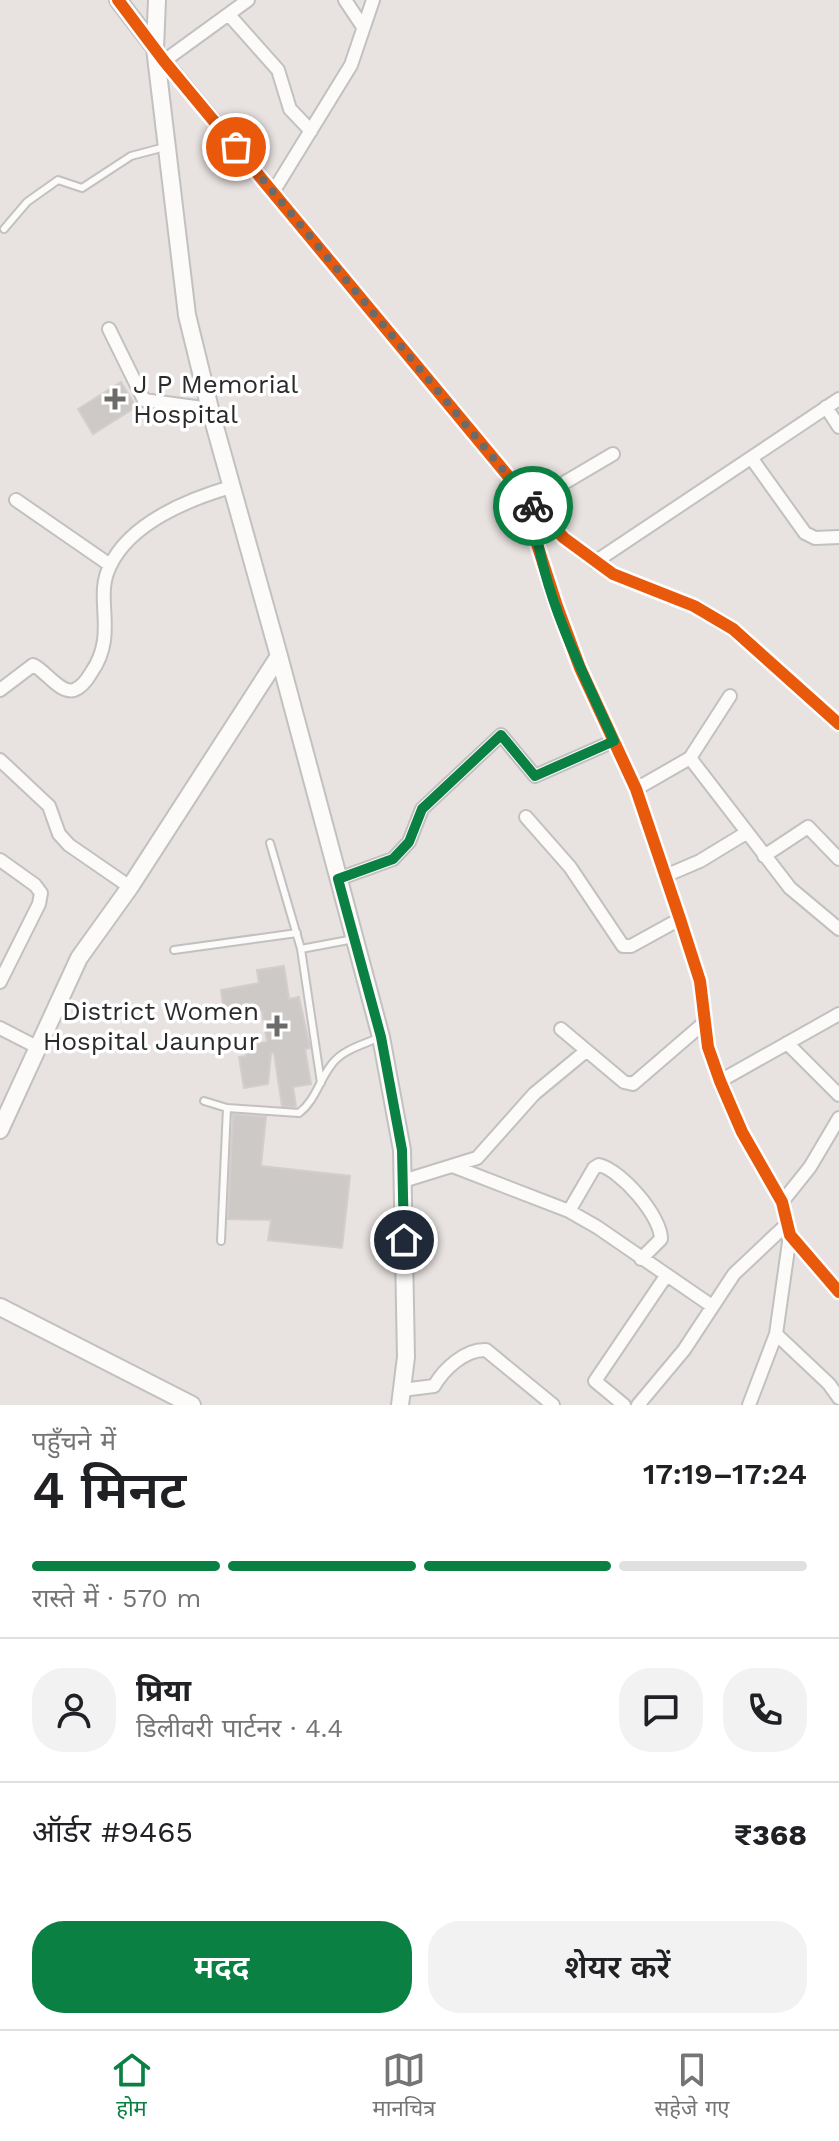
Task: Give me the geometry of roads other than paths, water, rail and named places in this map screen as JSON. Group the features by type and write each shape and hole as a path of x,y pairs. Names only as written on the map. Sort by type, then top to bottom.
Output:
{"main road":[{"path":"118,0 160,54"},
{"path":"157,0 168,146 187,315 381,1037 402,1150 406,1357 401,1400"},
{"path":"0,1130 79,958 130,887 279,656"},
{"path":"0,1307 192,1405"}],"street":[{"path":"248,0 230,16 160,54 532,504 564,538 613,574 694,606 733,629 838,719"},
{"path":"345,0 363,27"},
{"path":"273,192 351,65 373,0"},
{"path":"230,16 278,70 290,109 311,131"},
{"path":"109,329 144,400 210,409"},
{"path":"595,562 839,399"},
{"path":"826,407 839,427"},
{"path":"532,504 613,454"},
{"path":"752,459 805,533 815,538 839,537"},
{"path":"0,690 33,665 65,690 74,690 85,683 105,646 106,580 110,565 135,536 173,507 231,487"},
{"path":"16,500 110,565"},
{"path":"532,504 536,541 557,606 580,668 636,789 680,919 700,981 708,1047 720,1081 742,1132 782,1202 788,1230 776,1334 749,1405"},
{"path":"636,789 690,758 730,696"},
{"path":"338,879 393,859 409,842 422,809 501,735 535,776 614,741"},
{"path":"690,758 790,888 839,929"},
{"path":"0,760 49,806 59,834 69,845 130,887"},
{"path":"526,817 570,867 623,946 631,946 680,919"},
{"path":"764,856 808,827 839,859"},
{"path":"665,876 700,861 746,833"},
{"path":"0,860 35,885 41,893 39,904 0,982"},
{"path":"720,1081 839,1014"},
{"path":"561,1029 624,1082 633,1084 705,1022"},
{"path":"0,1028 37,1047"},
{"path":"787,1043 839,1095"},
{"path":"403,1181 455,1167 485,1152 534,1094 586,1051"},
{"path":"782,1202 810,1167 839,1118"},
{"path":"569,1211 594,1168 599,1165 607,1167 645,1203 659,1226 661,1239 641,1259"},
{"path":"455,1167 569,1211 712,1306"},
{"path":"788,1230 839,1292"},
{"path":"638,1405 684,1350 734,1274 788,1230"},
{"path":"624,1405 596,1385 595,1381 666,1276"},
{"path":"776,1334 829,1384 839,1398"},
{"path":"401,1400 434,1386 447,1368 478,1350 486,1350 553,1405"}],"lane":[{"path":"4,229 27,202 58,180 82,188 131,156 168,146"},
{"path":"270,843 301,949 321,1083"},
{"path":"174,950 297,933"},
{"path":"301,949 354,939"},
{"path":"204,1101 227,1108 299,1113 312,1100 332,1064 344,1053 381,1037"},
{"path":"221,1241 227,1108"}],"place":[{"name":"J P Memorial Hospital","path":"115,399"},
{"name":"District Women Hospital Jaunpur","path":"277,1026"}]}
